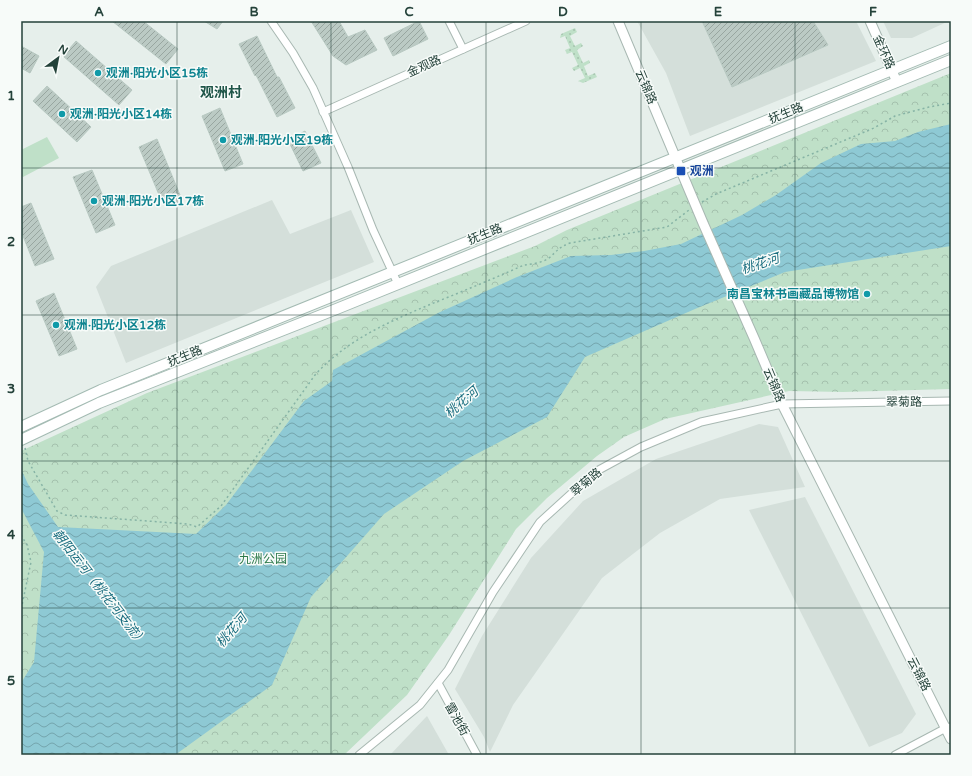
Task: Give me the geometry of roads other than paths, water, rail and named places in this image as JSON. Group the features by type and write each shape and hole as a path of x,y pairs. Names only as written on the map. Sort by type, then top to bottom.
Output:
{"main road":[{"name":"抚生路","path":"21,427 101,390 675,156 892,71 951,46"},
{"name":"抚生路","path":"22,439 99,403 398,284 951,60"}],"street":[{"path":"271,21 313,88 373,230 398,284"},
{"path":"449,21 463,49"},
{"name":"金观路","path":"323,112 526,21"},
{"name":"云锦路","path":"618,21 703,223 782,404 948,727 951,739"},
{"name":"金环路","path":"870,21 897,82"},
{"name":"翠菊路","path":"359,755 420,705 448,670 493,592 540,522 595,472 641,447 701,422 782,404 951,401"},
{"name":"雷池街","path":"438,683 477,755"},
{"path":"895,755 948,727"}],"water":[{"path":"951,124 951,246 785,272 585,357 547,417 463,461 384,514 311,597 272,685 175,755 21,755 21,683 34,662 44,552 21,508 21,469 28,484 58,527 196,534 226,505 304,401 332,381 333,370 438,313 517,277 571,256 611,255 681,244 742,215 776,195 821,163 861,144 895,141 918,132"}],"place":[{"name":"观洲·阳光小区15栋","path":"98,73"},
{"name":"观洲·阳光小区14栋","path":"62,114"},
{"name":"观洲·阳光小区19栋","path":"223,140"},
{"name":"观洲","path":"681,171"},
{"name":"观洲·阳光小区17栋","path":"94,201"},
{"name":"南昌宝林书画藏品博物馆","path":"867,294"},
{"name":"观洲·阳光小区12栋","path":"56,325"}],"district":[{"name":"观洲村","path":"221,92"}],"water label":[{"name":"桃花河","path":"760,263"},
{"name":"桃花河","path":"461,402"},
{"name":"朝阳运河（桃花河支流）","path":"100,587"},
{"name":"桃花河","path":"231,630"}],"park label":[{"name":"九洲公园","path":"263,559"}]}
